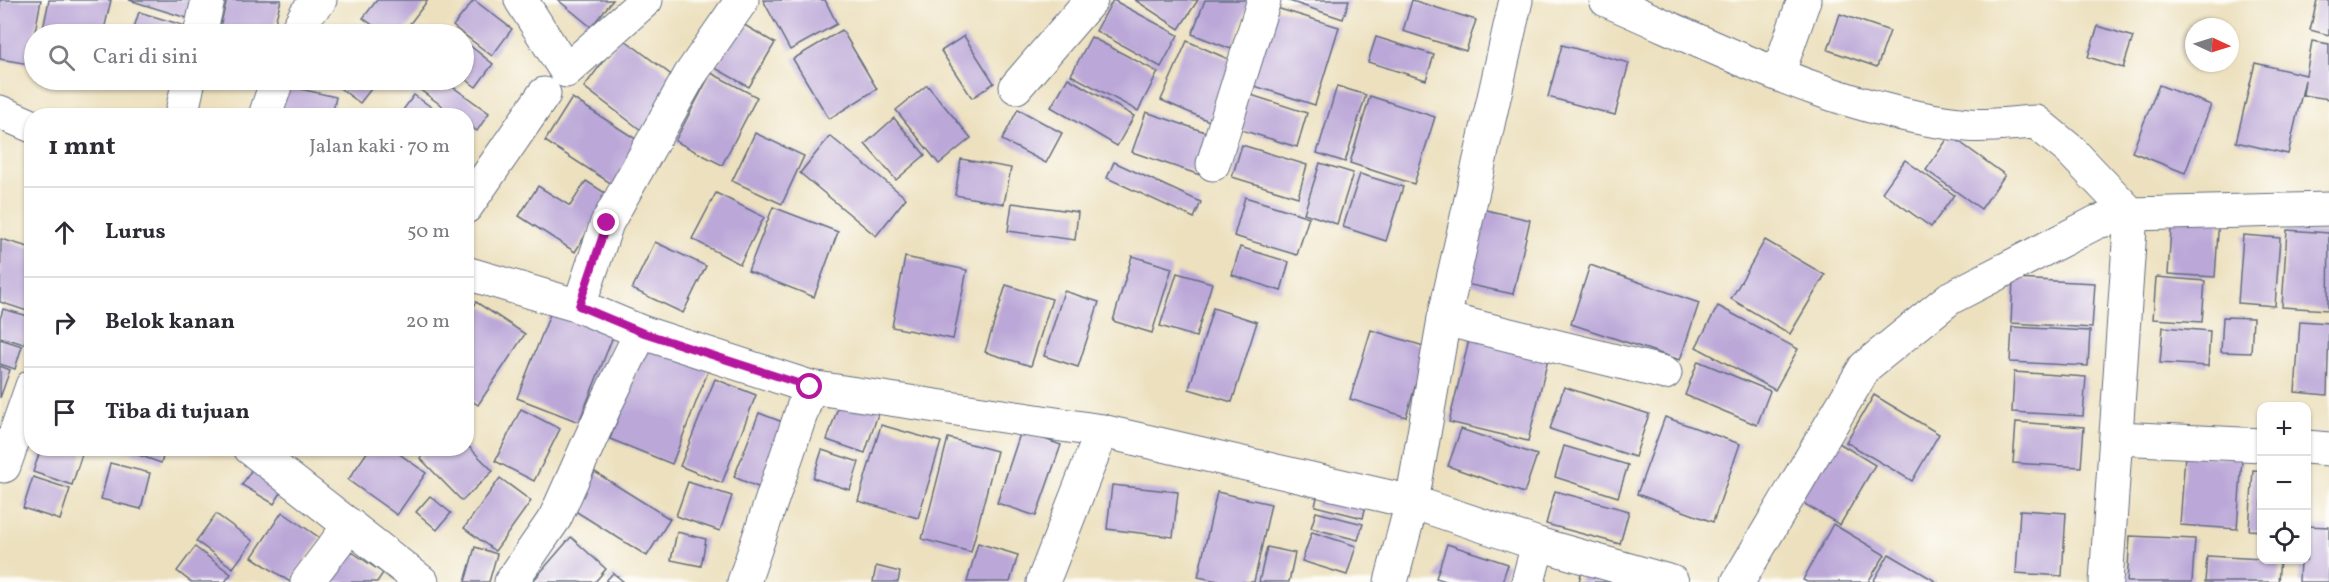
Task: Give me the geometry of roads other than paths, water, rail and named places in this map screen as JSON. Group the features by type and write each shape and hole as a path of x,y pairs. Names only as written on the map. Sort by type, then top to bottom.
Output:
{"street":[{"path":"202,24 208,0"},
{"path":"300,24 306,14 320,0"},
{"path":"521,0 566,71 646,0"},
{"path":"579,306 607,223 690,75 742,0"},
{"path":"1016,87 1091,0"},
{"path":"1213,164 1264,0"},
{"path":"1392,582 1412,502 1444,319 1516,0"},
{"path":"1605,0 1778,74 1887,112 1970,125 2036,122 2070,150 2131,214 2106,582"},
{"path":"1778,74 1804,0"},
{"path":"183,108 187,90"},
{"path":"268,108 274,90"},
{"path":"474,195 543,94"},
{"path":"0,112 24,122"},
{"path":"1738,582 1865,367 1950,298 2097,222 2131,214 2329,209"},
{"path":"474,275 579,306 641,332 810,387 1101,431 1412,502 1538,544 1672,582"},
{"path":"1444,319 1665,373"},
{"path":"511,582 555,518 641,332"},
{"path":"744,582 810,387"},
{"path":"4,466 24,409"},
{"path":"1043,582 1101,431"},
{"path":"2117,438 2257,445"},
{"path":"2311,447 2329,449"},
{"path":"266,456 422,582"},
{"path":"307,582 350,525"},
{"path":"1528,582 1538,544"}]}
